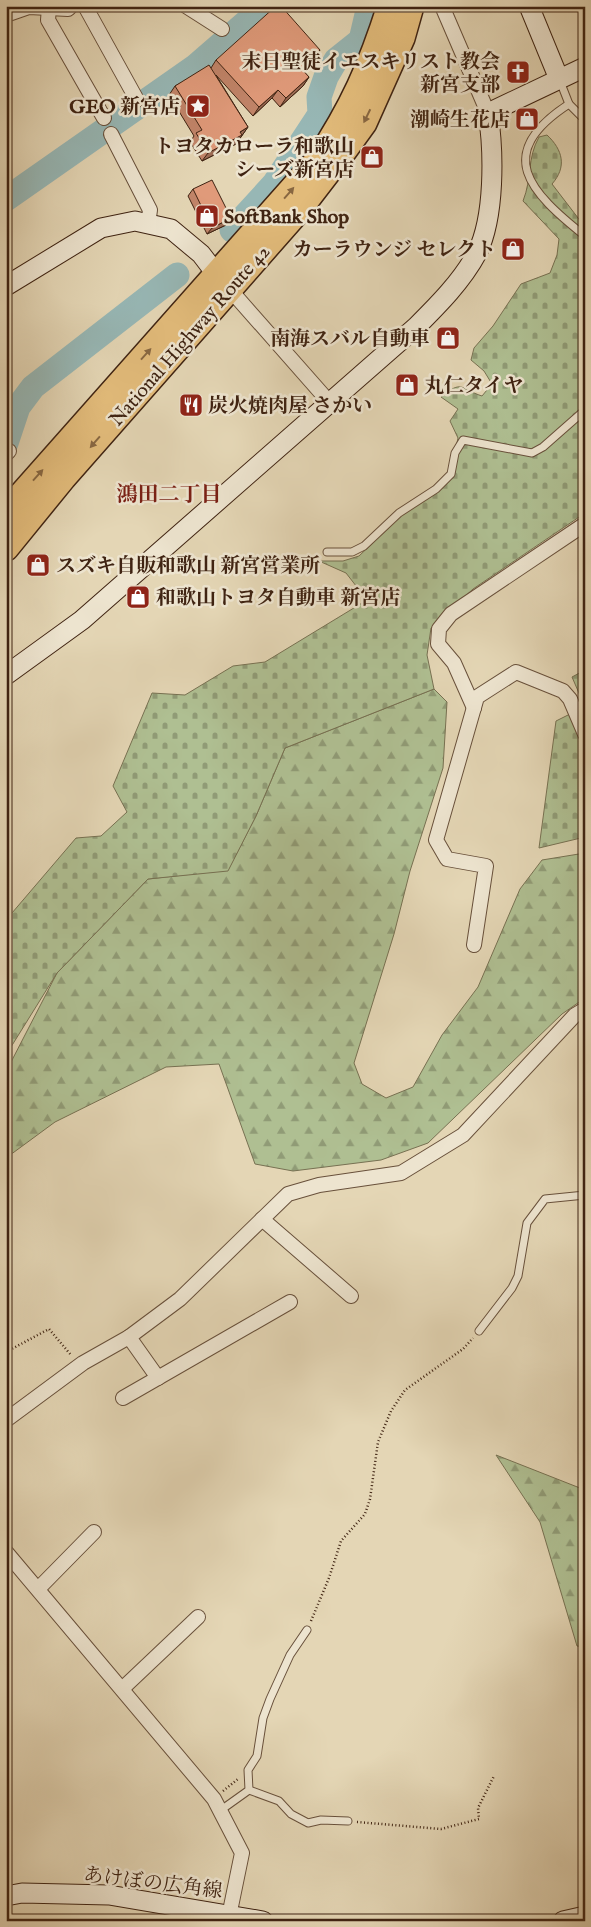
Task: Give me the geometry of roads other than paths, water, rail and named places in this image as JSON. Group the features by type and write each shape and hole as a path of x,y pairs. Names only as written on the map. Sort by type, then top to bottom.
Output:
{"highway":[{"name":"National Highway Route 42","path":"6,548 223,282 316,161 343,122 376,53 390,6"},
{"name":"National Highway Route 42","path":"6,512 223,282 298,211 364,122 402,38 411,6"}],"street":[{"path":"6,15 29,7 68,9 71,6"},
{"path":"85,6 137,100"},
{"path":"186,6 222,30"},
{"path":"6,675 82,620 416,328 448,294 477,252 487,217 491,186 492,134 488,112 442,6"},
{"path":"529,6 559,79"},
{"path":"49,8 48,20 104,118"},
{"path":"488,112 585,67"},
{"path":"111,134 150,210 148,224"},
{"path":"6,286 100,228 135,221 171,229 200,254 330,403"},
{"path":"474,708 454,663 438,644 439,629 451,614 585,524"},
{"path":"474,946 486,866 447,859 436,840 478,697 516,672 563,690 570,699 585,734"},
{"path":"6,1420 80,1365 130,1337 180,1299 288,1194 319,1185 401,1173 463,1135 575,1015 585,1009"},
{"path":"262,1219 351,1296"},
{"path":"123,1398 290,1302"},
{"path":"130,1337 158,1378"},
{"path":"38,1590 94,1532"},
{"path":"6,1552 218,1804 242,1853 229,1918"},
{"path":"122,1689 198,1617"},
{"name":"あけぼの広角線","path":"6,1896 22,1893 108,1895 229,1918 255,1920"},
{"path":"562,1921 585,1916"}],"lane":[{"path":"559,79 569,104 585,120"},
{"path":"569,104 555,114 528,144 526,167 532,186 542,198 585,236"},
{"path":"327,552 352,552 364,546 399,514 436,489 451,474 455,453 463,440 532,454 543,447 585,410"},
{"path":"479,1331 512,1288 518,1276 527,1224 545,1199 585,1195"},
{"path":"218,1804 242,1797 248,1790 248,1770 257,1756 263,1718 270,1699 290,1655 307,1630"},
{"path":"248,1790 279,1801 295,1817 308,1823 321,1820 348,1821"}],"waterway":[{"path":"6,199 196,66 265,6"},
{"path":"232,230 274,184 320,114 319,97 326,77 336,60 361,40 369,6"},
{"path":"6,443 18,407 33,387 177,275"}],"place":[{"name":"末日聖徒イエスキリスト教会 新宮支部","path":"518,72"},
{"name":"GEO 新宮店","path":"198,106"},
{"name":"潮崎生花店","path":"527,119"},
{"name":"トヨタカローラ和歌山 シーズ新宮店","path":"372,157"},
{"name":"SoftBank Shop","path":"207,216"},
{"name":"カーラウンジ セレクト","path":"513,249"},
{"name":"南海スバル自動車","path":"448,338"},
{"name":"丸仁タイヤ","path":"407,385"},
{"name":"炭火焼肉屋 さかい","path":"191,405"},
{"name":"スズキ自販和歌山 新宮営業所","path":"38,565"},
{"name":"和歌山トヨタ自動車 新宮店","path":"138,597"}],"district":[{"name":"鴻田二丁目","path":"169,494"}]}
